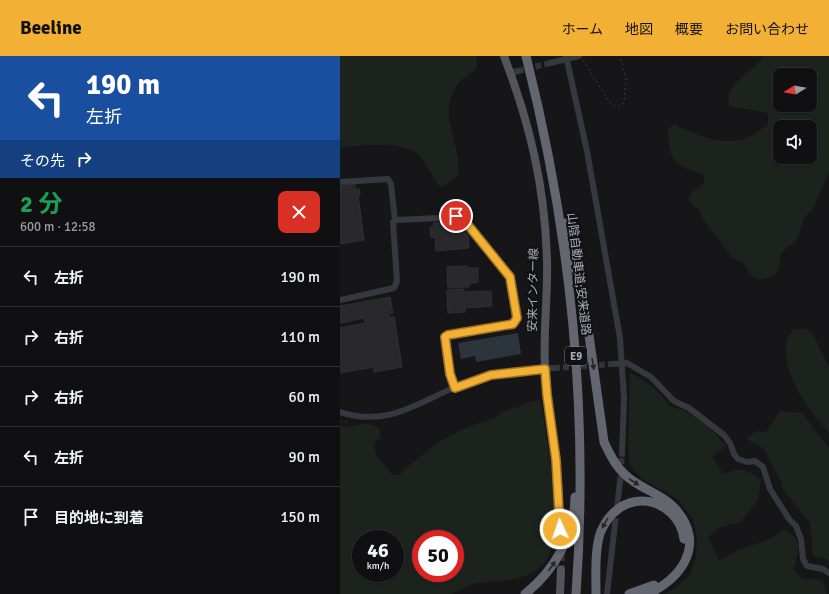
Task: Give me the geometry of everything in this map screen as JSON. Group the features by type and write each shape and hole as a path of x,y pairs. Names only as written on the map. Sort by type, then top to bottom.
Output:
{"highway":[{"name":"山陰自動車道;安来道路","path":"526,56 541,120 560,222 573,316 578,373 581,475 576,594"},
{"path":"541,120 577,271 604,442 612,459 619,469 632,481 667,502 678,511 688,531 690,548 685,562 669,582 647,594"},
{"path":"525,594 538,584 551,568 566,540 575,506 576,488 581,475"},
{"path":"596,594 598,544 602,528 610,515 621,506 635,501 648,500 664,507 677,519 683,535 684,549 678,565 668,576 653,586 629,594"}],"main road":[{"name":"安来インター線","path":"504,56 514,72 535,151 542,200 547,261 545,369 556,460 560,529"},
{"path":"560,594 561,570"}],"street":[{"path":"550,63 566,57 580,56"},
{"path":"566,57 588,151 620,338 624,398 622,454"},
{"path":"340,182 388,179 391,184 395,220 393,222 397,281 394,288 340,300"},
{"path":"395,220 460,217 510,277 517,318 513,324 448,335 445,337 450,374 455,388"},
{"path":"613,364 627,363 651,376 674,401 689,408 724,435 738,459 747,462 755,461 762,467 770,489 789,519 796,526 801,539 803,559 808,566 823,569 829,573"},
{"path":"340,412 355,416 368,417 392,415 410,409 455,388 491,375 554,368"},
{"path":"618,498 620,482"},
{"path":"607,594 615,524"}],"path":[{"path":"580,56 610,103 617,107 624,103 626,78 620,56"}],"shaded area":[{"path":"340,56 476,56 477,68 458,84 452,95 450,103 449,120 458,156 459,175 441,188 426,164 416,153 408,149 389,145 340,147"},
{"path":"763,56 829,56 829,172 813,209 803,219 801,229 795,243 787,247 781,253 780,265 776,273 769,278 764,279 757,279 749,273 743,263 732,257 704,221 698,209 690,203 689,195 705,182 702,174 685,168 674,159 671,154 668,139 668,129 675,124 710,139 734,141 757,133 768,124 768,114 764,112 730,106 730,91 734,85"},
{"path":"795,329 806,329 813,335 829,367 829,433 799,393 789,370 786,358 786,344 789,334"},
{"path":"518,333 521,354 476,362 475,356 461,359 458,343"},
{"path":"630,373 642,379 652,387 670,406 678,408 701,421 720,439 726,446 712,457 724,474 735,470 743,470 751,473 761,480 758,500 741,522 718,528 708,537 719,560 740,549 770,539 784,529 795,538 798,546 794,569 803,579 823,581 827,594 665,594 674,589 690,575 696,557 697,539 693,519 677,499 642,479 630,465 628,447"},
{"path":"539,400 541,402 550,457 554,498 554,518 550,552 545,562 538,569 520,578 477,583 449,594 340,594 340,426 348,427 364,423 378,427 381,436 374,444 376,455 392,474 398,475 438,442 463,429 494,418 504,411 521,406 531,401"},
{"path":"780,411 802,413 829,448 829,563 826,559 813,556 810,523 783,490 781,482 764,449 746,439 755,431 766,432"}],"building":[{"path":"355,184 355,189 359,189 360,195 358,195 364,240 340,244 340,186"},
{"path":"452,221 452,225 458,224 468,236 469,248 436,251 435,237 431,238 430,227 434,227 434,223"},
{"path":"468,266 468,268 478,268 478,282 469,284 469,287 448,288 447,267"},
{"path":"464,289 464,292 491,291 492,306 465,308 465,312 448,313 447,290"},
{"path":"390,297 393,313 389,314 390,318 394,317 402,367 374,372 374,367 340,373 340,328 365,323 364,318 340,323 340,306"}],"tunnel":[{"path":"518,71 550,63"},
{"path":"554,368 613,364"},
{"path":"620,482 622,454"},
{"path":"615,524 618,498"},
{"path":"560,529 561,570"}],"route":[{"path":"456,216 464,220 510,277 517,318 513,324 448,335 445,337 444,341 452,381 455,388 475,379 491,375 545,369 556,460 560,529"}]}
